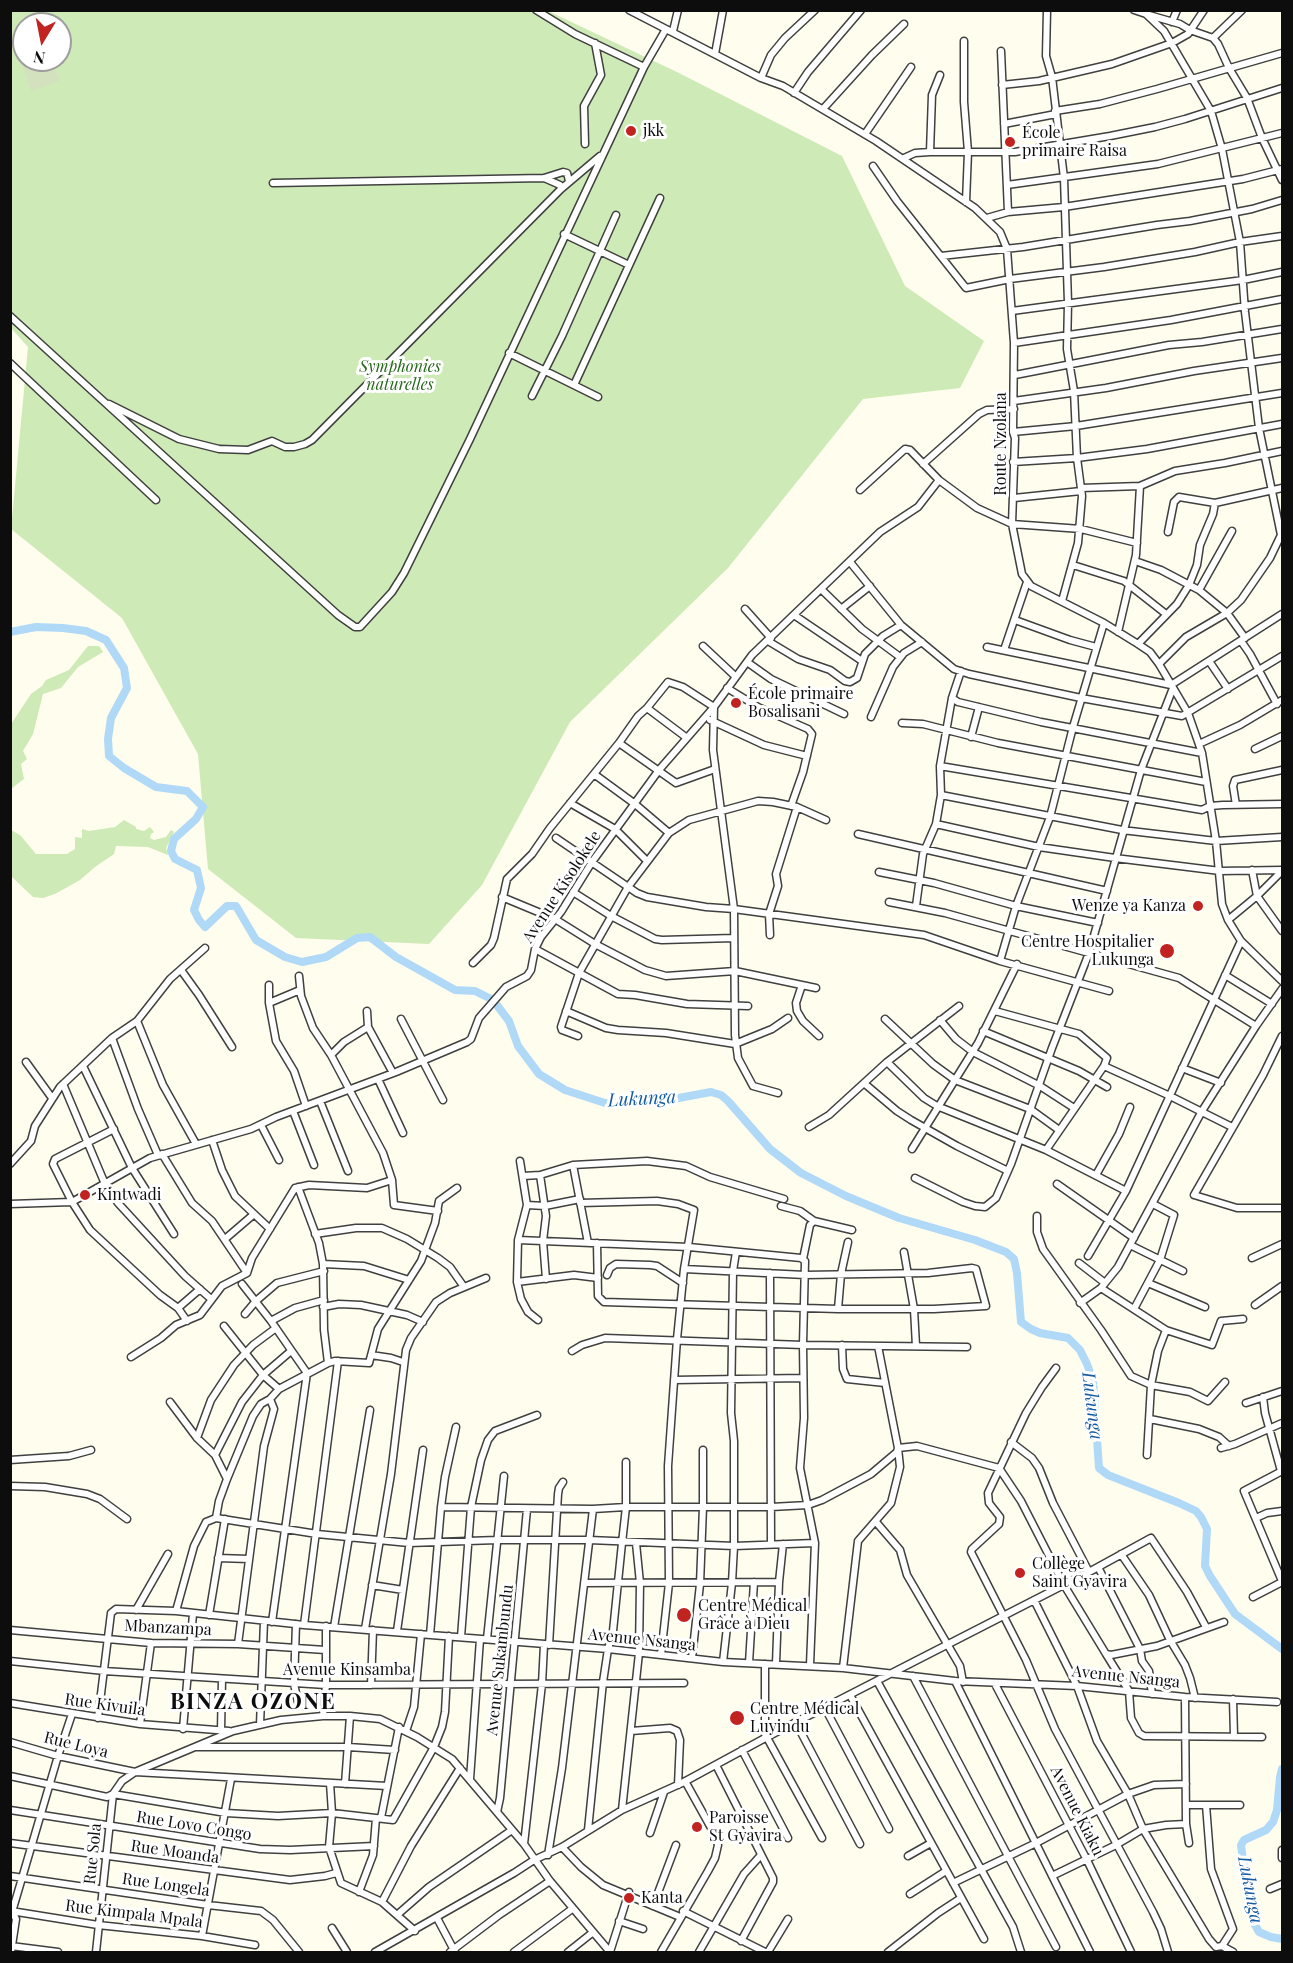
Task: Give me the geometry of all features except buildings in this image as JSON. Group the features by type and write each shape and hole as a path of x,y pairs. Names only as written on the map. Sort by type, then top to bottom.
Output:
{"street":[{"path":"536,10 575,34 644,67"},
{"name":"Route Nzolana","path":"628,10 760,78 783,86 865,134 904,158 966,202 987,218 1000,232 1007,249 1014,343 1013,432 1015,438 1012,524 1022,574 1027,582"},
{"path":"10,316 338,615 355,627 360,627 392,592 404,573 644,67 669,30 678,10"},
{"path":"715,54 723,10"},
{"path":"760,78 771,55 785,38 815,10"},
{"path":"794,93 808,72 861,10"},
{"path":"1047,10 1046,56 1052,77 1064,178 1067,337 1074,392 1081,490 1081,529 1062,601"},
{"path":"1134,10 1180,24 1213,38 1220,46 1229,68 1247,98 1262,138 1280,169 1282,180"},
{"path":"1172,22 1176,10"},
{"path":"1002,85 1112,64 1172,44 1190,30 1204,10"},
{"path":"1213,38 1242,10"},
{"path":"1146,15 1161,27 1211,111 1222,149 1240,242 1259,428 1280,531 1280,539 1265,566 1241,600 1227,612 1186,637 1159,664"},
{"path":"823,109 904,24"},
{"path":"964,41 964,102 968,152 966,202"},
{"path":"585,144 584,106 601,75 595,43"},
{"path":"1001,51 1008,212"},
{"path":"1004,124 1100,104 1282,53"},
{"path":"865,134 911,67"},
{"path":"930,152 931,105 935,84 940,75"},
{"path":"904,158 915,153 930,152 1005,153 1155,127 1282,88"},
{"path":"1007,185 1158,164 1282,133"},
{"path":"102,401 179,439 195,444 240,451 266,442 276,442 285,447 305,444 312,440 569,181 603,153"},
{"path":"873,166 897,201 966,288 1282,236"},
{"path":"987,218 1008,212 1064,207 1244,179 1280,169"},
{"path":"273,183 544,178 563,172 570,177 569,181"},
{"path":"544,178 560,185 561,189"},
{"path":"574,385 660,198"},
{"path":"940,256 1065,241 1234,214 1282,200"},
{"path":"532,396 616,215"},
{"path":"564,234 629,265"},
{"path":"1012,311 1243,280 1282,272"},
{"path":"1014,343 1067,337 1282,299"},
{"path":"1015,375 1169,345 1282,329"},
{"path":"509,353 598,397"},
{"path":"1014,401 1282,358"},
{"path":"10,363 156,500"},
{"path":"1013,432 1076,426 1282,393"},
{"path":"923,464 979,414 987,410 1014,409"},
{"path":"1013,462 1077,458 1147,449 1282,424"},
{"path":"860,490 905,449 910,450 939,480 977,507 1012,524 1081,529 1137,543"},
{"path":"1014,498 1140,486 1175,471 1282,451"},
{"name":"Avenue Kisolokele","path":"10,1204 72,1202 160,1154 261,1125 393,1073 471,1039 479,1018 493,1000 506,987 527,976 531,970 535,949 592,862 659,770 714,707 747,662 880,532 918,507 939,480"},
{"path":"1118,632 1135,561 1140,486"},
{"path":"1168,532 1176,499 1183,497 1215,503 1282,488"},
{"path":"1138,644 1177,604 1189,585 1215,503"},
{"path":"1199,590 1232,531"},
{"path":"1135,561 1161,570 1199,590 1227,612 1280,702 1199,744"},
{"path":"850,562 902,625 954,669 1081,698 1182,716 1282,656"},
{"path":"1073,565 1117,578 1166,614"},
{"path":"1004,650 1027,582 1104,623 1150,652 1188,713 1202,753 1220,871 1222,904 1228,920 1241,941 1282,981"},
{"path":"841,609 870,586"},
{"path":"821,589 862,628 900,657"},
{"path":"745,609 769,639 798,659 830,670 850,682 857,678 865,654 879,640 902,625"},
{"path":"915,1178 963,1202 985,1207 996,1198 1089,953 1140,770 1172,686 1282,614"},
{"path":"794,615 862,661"},
{"path":"1015,620 1096,647"},
{"path":"1000,961 1016,906 1050,817 1072,728 1104,623"},
{"path":"872,717 893,667 903,653 922,642"},
{"path":"703,646 736,677"},
{"path":"987,647 1172,686"},
{"path":"1209,661 1228,689"},
{"path":"747,662 771,679 844,714"},
{"path":"916,906 923,854 936,824 941,795 940,766 952,698 961,671"},
{"path":"473,963 491,945 507,879 532,854 638,716 668,682 683,687 714,707 712,721 715,769 735,909 735,1044 738,1058 753,1086 778,1094"},
{"path":"727,688 758,707 810,731 812,739 776,874 778,886 769,914 770,935"},
{"path":"952,698 958,702 1072,728 1202,753"},
{"path":"970,737 979,707"},
{"path":"647,708 687,738"},
{"path":"704,718 764,745 807,756"},
{"path":"902,723 923,724 970,737 1206,782"},
{"path":"1255,749 1282,736"},
{"path":"619,743 676,783 715,769"},
{"path":"940,766 1202,810 1210,806 1282,804"},
{"path":"1236,805 1233,786 1235,780 1282,770"},
{"path":"594,774 669,832"},
{"path":"941,795 1122,830 1216,841 1282,837"},
{"path":"578,1036 561,1029 579,973 628,887 669,832 689,820 758,801 794,806 826,820"},
{"path":"570,803 615,830 647,861"},
{"path":"936,824 1039,847 1116,858 1220,871 1282,870"},
{"path":"858,834 1107,891"},
{"path":"556,837 628,887 647,897 706,907 924,935 1000,961 1109,991"},
{"path":"1252,870 1257,896 1282,931"},
{"path":"1228,920 1257,896 1282,870"},
{"path":"879,872 921,880 1016,906 1098,923"},
{"path":"573,892 611,916 655,939 734,938"},
{"path":"502,897 555,920 645,970 666,976 735,971 816,987"},
{"path":"890,902 916,906 1179,978 1256,1026"},
{"path":"1088,1256 1126,1191 1241,941"},
{"path":"10,1164 31,1141 35,1126 63,1084 112,1038 136,1021 170,980 205,948"},
{"path":"535,949 618,994 687,1004 748,1006"},
{"path":"912,1149 973,1052 1017,964"},
{"path":"181,970 217,1021 232,1047"},
{"path":"1225,975 1272,1004"},
{"path":"298,976 300,990 313,1028 331,1054 382,1153 392,1180 394,1205 438,1211"},
{"path":"269,985 268,1003 276,1041 294,1071 306,1106"},
{"path":"802,985 796,1003 797,1011 803,1021 819,1036"},
{"path":"1080,1303 1103,1285 1118,1267 1202,1111 1282,989"},
{"path":"268,1003 300,990"},
{"path":"808,1127 829,1115 887,1062 958,1006"},
{"path":"367,1011 368,1027 393,1073"},
{"path":"566,1011 606,1028 660,1032 735,1044 757,1036 789,1018"},
{"path":"995,1011 1084,1036 1107,1058 1104,1066 1046,1150"},
{"path":"401,1019 443,1100"},
{"path":"885,1019 933,1064 955,1080 1030,1109 1059,1130"},
{"path":"940,1020 956,1039 973,1052 1040,1086 1074,1108"},
{"path":"136,1021 163,1085 196,1144"},
{"path":"331,1054 344,1042 368,1027"},
{"path":"983,1031 1079,1071 1107,1087"},
{"path":"1282,1036 1194,1194 1237,1208 1282,1208"},
{"path":"112,1038 138,1109 160,1154 192,1203 212,1221 247,1274"},
{"path":"26,1062 52,1098"},
{"path":"887,1062 924,1098 937,1106 1046,1150 1126,1191"},
{"path":"83,1065 132,1168 174,1234"},
{"path":"1104,1066 1232,1127"},
{"path":"1182,1068 1221,1083"},
{"path":"378,1079 403,1133"},
{"path":"63,1084 105,1184 130,1217 211,1299"},
{"path":"865,1084 897,1111 1008,1171"},
{"path":"320,1101 348,1171"},
{"path":"1096,1175 1119,1134 1130,1107"},
{"path":"293,1111 314,1165"},
{"path":"261,1125 279,1160"},
{"path":"114,1129 87,1141 53,1162 72,1202 98,1238 160,1295 178,1308 187,1321"},
{"path":"212,1140 231,1190 253,1215 270,1228"},
{"path":"520,1161 527,1204 518,1240 517,1282 521,1299 528,1312 538,1320"},
{"path":"523,1176 540,1175 573,1166 647,1161 686,1166 720,1181 784,1199"},
{"path":"573,1166 588,1243"},
{"path":"540,1175 545,1206 543,1241 546,1279"},
{"path":"131,1357 161,1338 176,1325 200,1314 222,1286 247,1274 252,1258 293,1190 298,1186 367,1188 392,1180"},
{"path":"1057,1184 1134,1238"},
{"path":"298,1186 315,1234 323,1268 328,1363"},
{"path":"216,1518 227,1479 253,1416 261,1404 270,1399 279,1389 328,1363 338,1361 367,1363 378,1329 425,1250 440,1198 457,1188"},
{"path":"527,1204 545,1206 580,1201 657,1200 694,1210 676,1339 668,1466 669,1583 661,1655"},
{"path":"1134,1309 1160,1260 1174,1215 1153,1204"},
{"path":"781,1206 800,1211 814,1221 852,1230"},
{"path":"225,1239 253,1215"},
{"path":"1037,1216 1037,1232 1043,1249 1131,1376 1151,1385 1190,1392 1208,1401 1225,1382"},
{"path":"810,1665 815,1543 800,1468 804,1418 803,1345 806,1263 803,1259 810,1226 814,1221"},
{"path":"315,1234 356,1228 381,1228 425,1250 450,1267 464,1287"},
{"path":"518,1240 689,1247 803,1259"},
{"path":"838,1309 841,1274 848,1242"},
{"path":"597,1243 598,1296 604,1302 838,1309 986,1306 976,1269 972,1268 907,1273 805,1275 684,1269"},
{"path":"1252,1258 1282,1244"},
{"path":"1130,1245 1183,1271"},
{"path":"723,1662 734,1546 734,1441 731,1413 734,1342 733,1271 736,1252"},
{"path":"904,1252 914,1309 916,1346"},
{"path":"1079,1263 1134,1309 1166,1329 1212,1345 1221,1321 1243,1319"},
{"path":"607,1275 610,1268 616,1264 650,1265 657,1266 683,1283"},
{"path":"245,1314 255,1301 277,1283 323,1268 364,1266 409,1280"},
{"path":"770,1273 771,1544"},
{"path":"517,1282 574,1275 598,1278"},
{"path":"365,1629 391,1474 403,1362 411,1338 436,1302 486,1278"},
{"path":"1148,1283 1205,1307"},
{"path":"242,1284 307,1373 272,1622"},
{"path":"1255,1305 1282,1286"},
{"path":"178,1308 200,1289"},
{"path":"271,1321 295,1308 339,1304 361,1305 423,1322"},
{"path":"224,1326 263,1375 279,1389"},
{"path":"197,1438 211,1400 234,1365 276,1328"},
{"path":"1147,1455 1151,1385 1158,1351 1166,1329"},
{"path":"572,1351 605,1338 842,1346 968,1347"},
{"path":"842,1346 843,1369 847,1379 885,1383"},
{"path":"843,1668 855,1550 858,1541 891,1503 900,1467 878,1346"},
{"path":"215,1455 242,1402 263,1375 291,1351"},
{"path":"371,1355 403,1362"},
{"path":"304,1625 338,1361"},
{"path":"1056,1368 1032,1402 1011,1442 987,1498 1000,1520 999,1524 971,1552 1005,1616 1055,1729 1153,1912 1168,1953"},
{"path":"674,1380 803,1378"},
{"path":"1246,1402 1282,1391"},
{"path":"1252,1597 1282,1582 1244,1491 1282,1471 1269,1428 1263,1397"},
{"path":"238,1644 264,1446 274,1409 270,1399"},
{"path":"170,1402 197,1438 215,1455 227,1479"},
{"path":"334,1627 370,1410"},
{"path":"461,1637 471,1507 481,1460 488,1440 495,1431 537,1415"},
{"path":"1150,1419 1199,1429 1219,1437 1229,1446"},
{"path":"1221,1448 1282,1423"},
{"path":"430,1635 441,1508 456,1427"},
{"path":"1011,1442 1032,1458 1039,1468 1053,1503 1089,1572"},
{"path":"898,1448 917,1446 999,1468 1021,1501 1064,1585 1129,1691 1131,1718 1139,1733 1144,1736 1262,1737"},
{"path":"441,1508 593,1509 771,1507 808,1504 822,1500 871,1474 897,1452 898,1448"},
{"path":"10,1460 69,1456 92,1450"},
{"path":"397,1631 423,1450"},
{"path":"692,1658 700,1584 703,1450"},
{"path":"588,1830 603,1682 613,1631 626,1507 626,1462"},
{"path":"470,1779 478,1683 504,1476"},
{"path":"524,1844 547,1645 559,1488 563,1482"},
{"path":"10,1486 45,1487 87,1494 100,1499 127,1519"},
{"name":"Avenue Sukambundu","path":"497,1812 527,1509"},
{"path":"548,1855 562,1768 593,1509"},
{"path":"1256,1518 1267,1513 1282,1511"},
{"path":"176,1611 194,1546 206,1522 216,1518 317,1534 409,1543 589,1540 636,1544 734,1546 815,1543"},
{"path":"209,1615 225,1519"},
{"path":"876,1522 900,1550 907,1575 946,1646 960,1666 963,1682"},
{"path":"375,1953 534,1860 562,1847 641,1799 678,1785 1098,1568 1151,1538 1187,1592 1206,1627"},
{"path":"621,1810 632,1731 639,1653 640,1583 636,1544"},
{"path":"776,1664 783,1544"},
{"path":"136,1610 168,1554"},
{"path":"1121,1554 1149,1595 1170,1640 1188,1671 1195,1698"},
{"path":"218,1558 249,1559"},
{"path":"1098,1568 1140,1649 1142,1660 1149,1671 1152,1694"},
{"path":"584,1582 700,1584 779,1582"},
{"path":"749,1663 754,1582"},
{"path":"372,1585 403,1590"},
{"path":"1034,1600 1077,1686 1097,1741 1128,1794 1143,1829 1209,1939 1217,1949 1233,1953"},
{"name":"Avenue Nsanga","path":"98,1718 112,1610 176,1611 304,1625 608,1649 723,1662 810,1665 963,1682 1036,1683 1195,1698 1277,1702"},
{"path":"183,1728 193,1614"},
{"path":"260,1725 264,1621"},
{"path":"1106,1654 1157,1646 1206,1627 1224,1623"},
{"path":"296,1624 294,1683 298,1702"},
{"path":"323,1716 326,1685 326,1626"},
{"name":"Mbanzampa","path":"10,1630 151,1642 238,1644 325,1650"},
{"path":"371,1685 373,1630"},
{"path":"406,1731 414,1707 418,1684 422,1634"},
{"path":"10,1776 99,1796 113,1794 226,1813 278,1816 332,1813 391,1820 395,1818 434,1747 445,1712 449,1636"},
{"path":"140,1724 151,1642"},
{"name":"Avenue Kinsamba","path":"10,1661 104,1671 326,1685 684,1683"},
{"path":"765,1664 764,1730 822,1838"},
{"path":"913,1676 1056,1947"},
{"path":"221,1731 222,1679"},
{"path":"877,1681 1013,1927 1021,1953"},
{"path":"956,1681 1090,1953"},
{"name":"Avenue Kiaku","path":"995,1684 1087,1860 1131,1953"},
{"path":"850,1695 984,1939"},
{"path":"1185,1697 1186,1824 1189,1844"},
{"path":"1233,1699 1234,1736"},
{"name":"Rue Kivuila","path":"10,1703 140,1724 233,1731"},
{"path":"825,1708 889,1829"},
{"path":"58,1953 11,1948 16,1919 11,1911 72,1714"},
{"path":"113,1794 122,1781 135,1772 233,1731 281,1720 323,1716 380,1719 399,1727 452,1758 524,1844 572,1909 610,1952 628,1894"},
{"path":"345,1784 350,1716"},
{"path":"796,1723 860,1844"},
{"path":"359,1892 372,1859 399,1727"},
{"path":"632,1731 670,1728 677,1731 680,1740 678,1785"},
{"name":"Rue Loya","path":"10,1742 58,1756 135,1772 387,1786"},
{"path":"194,1747 348,1747 395,1750"},
{"path":"742,1750 788,1838"},
{"path":"716,1765 773,1882 741,1941"},
{"path":"382,1902 411,1846 460,1768"},
{"path":"202,1936 231,1779"},
{"path":"661,1953 715,1858 718,1845 715,1834 685,1781"},
{"path":"330,1783 332,1813 330,1847 336,1873 344,1886 382,1902 415,1930"},
{"path":"953,1883 1036,1843 1128,1794 1154,1785 1186,1784"},
{"path":"650,1833 664,1792"},
{"name":"Rue Sola","path":"96,1953 113,1794"},
{"path":"1186,1804 1240,1805"},
{"path":"1206,1805 1211,1869 1233,1929 1217,1949"},
{"name":"Rue Lovo Congo","path":"10,1810 260,1849 374,1846"},
{"path":"1052,1876 1087,1860 1143,1829 1186,1824"},
{"path":"397,1915 429,1887 512,1830"},
{"name":"Rue Moanda","path":"10,1843 290,1880 336,1873"},
{"path":"908,1856 931,1843"},
{"path":"653,1906 676,1845"},
{"path":"562,1847 603,1885 653,1906 714,1926 767,1953 788,1918"},
{"path":"1282,1850 1282,1858"},
{"path":"699,1953 744,1874 761,1855"},
{"path":"910,1894 946,1871"},
{"name":"Rue Longela","path":"10,1876 256,1910 266,1913 299,1953"},
{"path":"437,1918 453,1952 499,1915 550,1881"},
{"path":"1270,1889 1282,1884"},
{"path":"888,1953 938,1913 961,1898"},
{"path":"514,1953 572,1909"},
{"name":"Rue Kimpala Mpala","path":"11,1911 98,1925 202,1936 255,1945"},
{"path":"620,1921 643,1929"},
{"path":"332,1928 347,1953"},
{"path":"568,1953 592,1933"}],"green space":[{"name":"Symphonies naturelles","path":"546,10 677,72 842,156 905,286 984,341 960,388 863,399 728,568 570,722 482,885 429,944 296,938 208,869 198,754 122,618 11,529 28,347 11,328 11,11"},
{"path":"25,72 56,72 59,81 31,91"},
{"path":"88,646 99,646 103,652 78,667 61,688 43,694 33,734 23,751 27,759 21,764 24,779 12,788 11,795 11,724 31,694 46,680 69,670"},
{"path":"124,820 136,829 144,831 150,827 154,832 150,838 154,840 166,837 171,830 174,832 166,848 168,855 148,847 116,846 114,854 80,880 43,898 33,897 11,876 11,830 20,835 36,854 67,854 75,849 75,837 82,838 82,829 89,831 115,827"}],"waterway":[{"name":"Lukunga","path":"10,632 36,627 63,628 86,631 106,640 124,668 127,688 111,718 108,739 109,756 156,787 187,791 203,807 196,819 174,839 171,851 175,859 197,870 201,888 194,910 205,927 227,906 236,906 256,940 285,957 302,962 326,957 357,938 370,937 396,957 455,990 475,991 493,1000 509,1021 518,1046 539,1074 565,1090 605,1103 657,1102 711,1092 721,1095 770,1149 801,1173 846,1196 899,1218 975,1240 1006,1252 1014,1259 1021,1322 1040,1333 1068,1338 1080,1350 1087,1364 1093,1381 1099,1468 1108,1475 1196,1511 1207,1529 1205,1566 1210,1576 1235,1614 1282,1649"},
{"name":"Lukunga","path":"1282,1769 1277,1810 1273,1822 1266,1830 1244,1840 1241,1845 1254,1900 1254,1923 1259,1932 1282,1939"}],"place":[{"name":"jkk","path":"631,131"},
{"name":"École primaire Raisa","path":"1010,142"},
{"name":"École primaire Bosalisani","path":"736,703"},
{"name":"Wenze ya Kanza","path":"1198,906"},
{"name":"Centre Hospitalier Lukunga","path":"1167,951"},
{"name":"Kintwadi","path":"85,1195"},
{"name":"Collège Saint Gyavira","path":"1020,1573"},
{"name":"Centre Médical Grâce à Dieu","path":"684,1615"},
{"name":"Centre Médical Luyindu","path":"737,1718"},
{"name":"Paroisse St Gyavira","path":"697,1827"},
{"name":"Kanta","path":"629,1898"}],"district":[{"name":"BINZA OZONE","path":"253,1702"}]}
